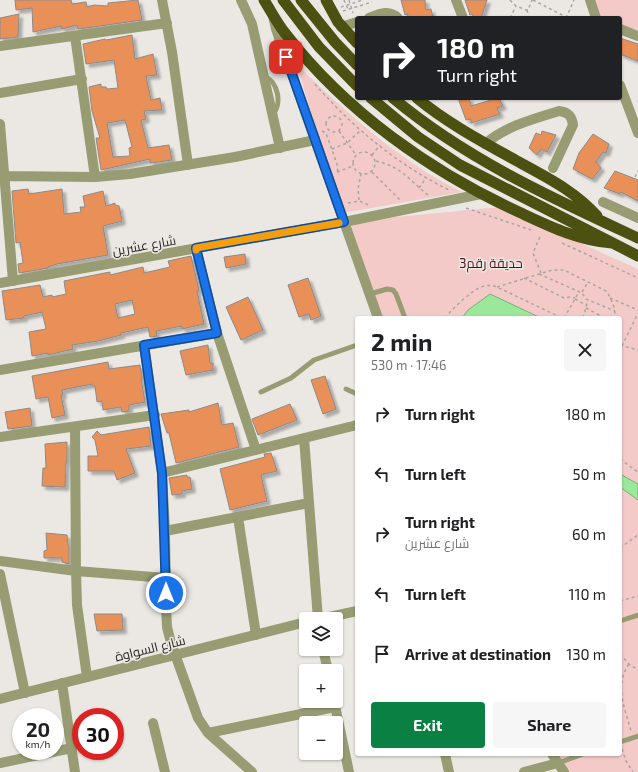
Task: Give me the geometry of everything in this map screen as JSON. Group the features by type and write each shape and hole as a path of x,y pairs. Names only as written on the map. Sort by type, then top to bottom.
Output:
{"highway":[{"path":"264,0 284,32 310,63 358,110 394,139 481,194 550,227 591,241 612,243"},
{"path":"283,0 319,47 355,84"},
{"path":"301,0 335,42 355,63"},
{"path":"328,2 342,27 355,41"},
{"path":"373,100 418,136 460,165 638,256"},
{"path":"396,100 437,132 494,168 638,238"},
{"path":"420,100 485,144 549,178 568,190 586,205 601,221"}],"street":[{"path":"162,0 167,23 188,165"},
{"path":"241,0 252,24 280,148"},
{"path":"456,0 462,16"},
{"path":"590,0 595,16"},
{"path":"375,16 387,12 395,14 396,16"},
{"path":"273,14 274,24 377,316"},
{"path":"342,27 355,16"},
{"path":"0,46 167,23"},
{"path":"622,30 638,36"},
{"path":"76,36 95,177"},
{"path":"0,93 82,79"},
{"path":"622,90 638,133"},
{"path":"485,144 510,127 559,111 564,112 569,115 573,125 554,168"},
{"path":"0,124 2,176 13,281"},
{"path":"2,176 95,177 130,174 188,165 315,140"},
{"name":"شارع عشرين","path":"0,283 344,222 481,194"},
{"path":"603,202 638,218"},
{"path":"196,248 217,333 256,450"},
{"path":"0,370 217,333"},
{"path":"144,345 162,473 167,627 175,655 198,718 208,733 252,772"},
{"path":"0,437 155,415"},
{"path":"162,473 355,425"},
{"path":"75,427 76,571 79,623 88,677"},
{"path":"304,438 318,612"},
{"path":"165,531 309,503"},
{"path":"238,517 256,635"},
{"path":"0,561 76,571 166,578"},
{"path":"0,574 4,618 26,693"},
{"path":"343,614 355,611"},
{"name":"شارع السواوة","path":"0,699 299,624"},
{"path":"0,763 72,748 62,683"},
{"path":"208,733 317,708"},
{"path":"335,708 349,772"},
{"path":"152,723 165,772"},
{"path":"445,756 449,772"},
{"path":"553,756 564,772"},
{"path":"74,760 75,772"},
{"path":"524,772 558,763"}],"lane":[{"path":"370,294 387,289 393,290 404,316"},
{"path":"261,392 291,378 314,360 355,346"},
{"path":"346,389 355,393"},
{"path":"622,620 638,615"},
{"path":"622,741 635,737"},
{"path":"558,763 577,756"}],"path":[{"path":"344,0 348,10"},
{"path":"349,0 355,16"},
{"path":"339,8 363,0"},
{"path":"510,0 516,6 527,10"},
{"path":"528,16 527,10 533,0 563,16"},
{"path":"568,16 574,0"},
{"path":"328,2 345,13"},
{"path":"342,11 372,2"},
{"path":"511,16 516,6"},
{"path":"312,79 321,91 360,130 426,178 452,192"},
{"path":"334,116 339,118 342,124 339,131 334,132 328,130 326,124 328,119 334,116"},
{"path":"319,129 326,133 338,166 340,181"},
{"path":"332,148 347,143 360,130"},
{"path":"339,131 356,155"},
{"path":"372,155 380,145"},
{"path":"376,161 376,165 372,172 364,175 355,170 353,166 353,161 356,155 366,152 372,155 376,161 403,172 431,198"},
{"path":"338,172 353,166"},
{"path":"635,177 638,171"},
{"path":"372,172 402,203"},
{"path":"359,201 358,189 361,174"},
{"path":"419,188 426,178"},
{"path":"461,198 467,209 535,231"},
{"path":"349,208 347,203 359,201 374,208 367,209"},
{"path":"542,233 533,253 540,273 579,291 588,300 615,311"},
{"path":"562,243 638,278"},
{"path":"497,287 540,273 561,269 606,291 615,311 614,316"},
{"path":"524,278 564,298 575,298 586,305"},
{"path":"582,293 588,282"},
{"path":"447,316 475,290 486,286 497,287 559,316"},
{"path":"564,316 579,291"},
{"path":"610,297 638,310"},
{"path":"584,316 588,300"},
{"path":"586,308 601,316"},
{"path":"622,343 638,313"},
{"path":"622,345 638,350"},
{"path":"622,460 638,472"},
{"path":"622,547 638,535"},
{"path":"622,600 638,596"},
{"path":"622,656 638,670"},
{"path":"622,676 630,664"},
{"path":"622,691 635,737"},
{"path":"622,748 626,761 633,772"}],"green space":[{"path":"593,0 638,0 638,30 622,26 622,16 600,16"},
{"path":"297,65 340,105 385,143 439,180 462,192 343,213"},
{"name":"حديقة رقم3","path":"500,207 638,269 638,772 568,772 554,756 622,756 622,316 378,316 344,222"}],"shaded area":[{"path":"490,294 537,316 464,316 468,310"},
{"path":"622,475 638,484 638,500 622,488"}],"building":[{"path":"15,0 71,0 72,4 86,2 87,7 94,5 108,6 108,3 138,0 142,20 78,29 77,25 62,29 61,26 33,32 32,8 16,10"},
{"path":"401,0 425,0 426,10 431,9 433,16 407,16 408,14 405,15"},
{"path":"465,0 487,0 482,16 470,15"},
{"path":"19,14 18,37 0,39 0,18"},
{"path":"132,35 135,59 153,54 157,75 146,76 151,100 160,98 162,110 144,111 146,119 141,120 148,148 169,145 172,160 150,163 150,159 101,170 96,138 100,138 92,111 89,87 101,84 101,87 106,87 107,89 118,88 114,60 86,64 83,44","holes":["125,120 132,147 129,148 130,156 113,157 107,123"]},
{"path":"622,39 638,44 638,61 622,55"},
{"path":"459,100 470,100 471,106 491,100 500,100 503,106 497,108 500,114 471,123 471,119 466,120"},
{"path":"542,131 556,135 547,152 541,149 537,155 529,148 536,133 541,135"},
{"path":"593,134 609,144 606,153 603,152 596,162 601,168 592,179 573,169 579,153"},
{"path":"615,171 638,180 638,201 621,192 620,194 604,188"},
{"path":"28,189 29,194 62,189 64,214 81,212 80,207 85,207 83,196 103,191 106,206 115,203 115,205 119,206 122,221 103,226 108,255 57,264 48,268 19,273 18,264 23,263 20,242 16,243 12,191"},
{"path":"245,254 246,264 226,268 224,257"},
{"path":"191,256 199,290 197,291 204,324 182,329 182,326 156,331 157,336 150,337 148,327 121,333 121,335 98,341 72,345 73,349 48,355 48,353 32,356 29,332 46,329 42,312 24,316 24,318 6,320 2,291 40,285 43,297 52,295 52,297 66,294 64,281 110,272 110,275 143,267 144,273 170,267 168,261","holes":["132,300 135,314 118,318 115,304"]},
{"path":"308,278 321,316 311,320 309,314 299,317 288,285"},
{"path":"248,297 263,330 241,340 226,307"},
{"path":"208,345 210,363 213,363 213,370 186,375 180,351"},
{"path":"108,362 109,369 140,365 145,402 129,405 129,411 122,412 121,407 103,410 102,401 97,402 95,386 92,386 92,384 62,390 63,395 61,395 65,415 52,418 48,397 36,399 32,376"},
{"path":"325,376 336,409 323,414 311,380"},
{"path":"218,403 222,425 233,423 239,447 176,463 169,433 167,433 161,414 189,410 189,412"},
{"path":"290,404 297,420 258,435 252,419"},
{"path":"30,408 32,426 8,429 5,412"},
{"path":"149,427 151,446 126,449 135,473 117,480 114,471 88,471 88,456 98,456 95,440 92,437 97,431 101,435"},
{"path":"67,442 65,487 42,486 43,468 46,468 45,444"},
{"path":"271,453 277,471 261,475 267,501 230,510 220,469 265,457 264,454"},
{"path":"187,475 187,477 190,477 192,489 182,491 182,494 172,495 169,478"},
{"path":"46,533 67,535 69,546 69,564 62,562 62,558 44,558 44,551 47,550"},
{"path":"94,614 122,614 123,630 97,631"}],"slow traffic":[{"path":"196,250 196,248 339,223"}],"route":[{"path":"166,593 162,473 144,345 217,333 196,248 344,222 286,57"}]}
